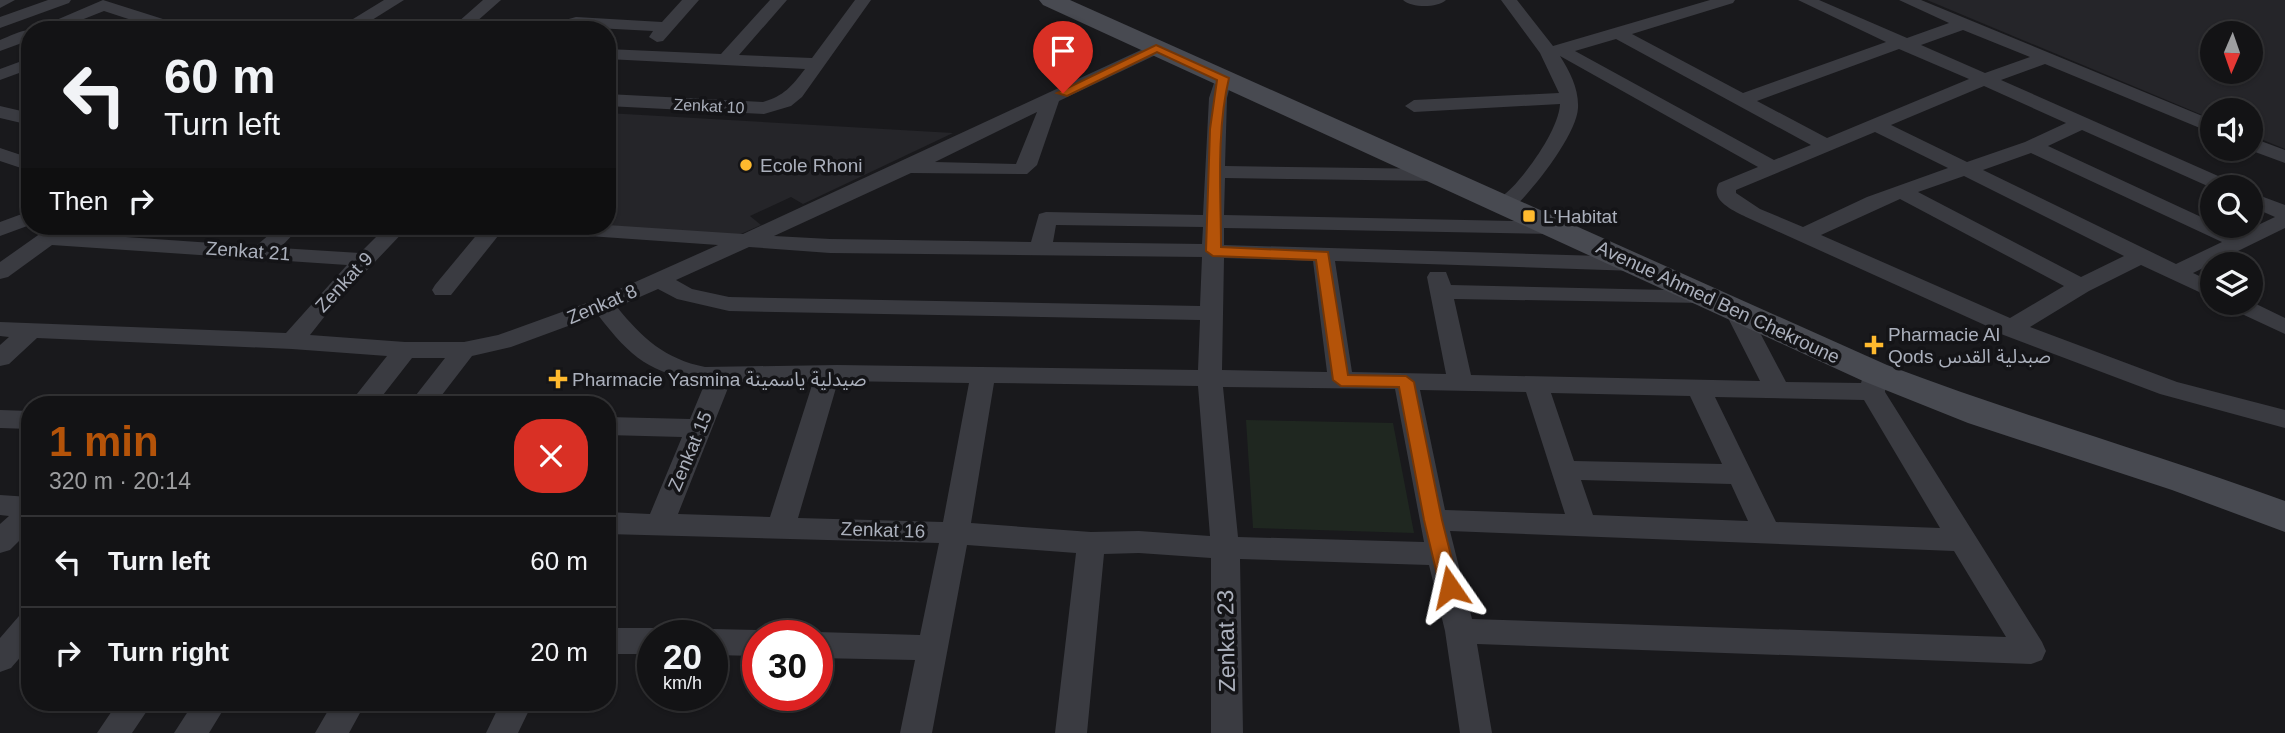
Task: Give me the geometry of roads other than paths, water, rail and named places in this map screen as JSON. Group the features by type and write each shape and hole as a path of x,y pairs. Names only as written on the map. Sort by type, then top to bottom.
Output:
{"main road":[{"name":"Avenue Ahmed Ben Chekroune","path":"1051,0 1705,296 1874,382 2186,480 2285,517"}],"street":[{"path":"0,2 7,0"},
{"path":"0,23 62,0"},
{"path":"59,21 96,2 127,0"},
{"path":"359,21 396,0"},
{"path":"468,21 492,0"},
{"path":"640,56 691,0"},
{"path":"726,60 779,0"},
{"path":"616,55 817,64 863,0"},
{"path":"1411,0 1438,0"},
{"path":"1505,205 1530,182 1569,112 1569,98 1554,52 1509,0"},
{"path":"1806,0 2200,175"},
{"path":"1907,0 2200,122"},
{"path":"1554,52 1720,1"},
{"path":"96,2 150,21"},
{"path":"133,21 140,18"},
{"path":"616,24 667,27"},
{"path":"1742,100 1963,24"},
{"path":"1618,33 1824,144"},
{"path":"0,46 21,38"},
{"name":"Zenkat 8","path":"0,329 292,341 405,350 464,350 527,335 603,305 908,167 1156,48"},
{"path":"1554,52 1771,166"},
{"path":"2043,58 1771,166 1726,187 1726,194 1743,208 2009,329 2158,384 2285,419"},
{"name":"Zenkat 10","path":"616,100 764,108 792,98 817,64"},
{"path":"0,75 21,68"},
{"path":"1210,379 1218,98 1223,78"},
{"path":"1414,106 1569,98"},
{"path":"908,167 1012,170 1024,168 1051,99"},
{"path":"0,112 21,117"},
{"path":"0,131 21,122"},
{"path":"1804,235 1874,201 2032,145 2081,123"},
{"path":"1876,125 1968,168 2200,285"},
{"path":"2032,145 2238,242"},
{"path":"2263,148 2285,157"},
{"path":"0,154 21,162"},
{"path":"1216,172 1440,175"},
{"path":"1902,192 2081,286"},
{"path":"2263,204 2285,213"},
{"path":"0,211 21,217"},
{"path":"1041,249 1046,218 1557,228"},
{"path":"2176,273 2285,219"},
{"path":"0,230 21,220"},
{"path":"616,232 830,246 1213,251 1636,264"},
{"path":"0,272 53,235"},
{"name":"Zenkat 21","path":"88,235 364,260"},
{"path":"262,252 281,235"},
{"name":"Zenkat 9","path":"292,341 390,235"},
{"path":"443,290 488,235"},
{"path":"1323,256 1341,380"},
{"path":"2009,329 2081,286 2141,256"},
{"path":"1434,259 1460,382"},
{"path":"658,280 685,294 729,304 1211,313"},
{"path":"1442,292 1705,296"},
{"path":"603,305 632,342 650,356 679,370 720,376 828,373 1777,389 1874,382 1962,540 2031,651 1460,631"},
{"path":"1735,310 1777,389"},
{"path":"2261,315 2285,327"},
{"path":"0,358 32,330"},
{"path":"368,396 405,350"},
{"path":"428,396 464,350"},
{"path":"781,527 828,373"},
{"path":"916,733 983,375"},
{"name":"Zenkat 15","path":"659,526 720,376"},
{"name":"Zenkat 23","path":"1210,379 1224,548 1227,733"},
{"path":"1406,382 1433,520 1460,631 1476,733"},
{"path":"1535,383 1582,524"},
{"path":"1698,387 1767,533"},
{"path":"0,419 21,419"},
{"path":"616,426 700,428"},
{"path":"1564,470 1740,474"},
{"path":"0,505 21,508"},
{"path":"0,542 21,520"},
{"path":"1433,520 1962,540"},
{"name":"Zenkat 16","path":"616,524 955,533 1091,543 1139,542 1224,548 1443,554"},
{"path":"1071,733 1091,543"},
{"path":"0,659 21,635"},
{"path":"616,641 637,641"},
{"path":"833,645 933,648"},
{"path":"113,733 130,711"},
{"path":"190,733 206,711"},
{"path":"331,733 344,711"},
{"path":"502,733 513,711"}],"place":[{"name":"Ecole Rhoni","path":"746,165"},
{"name":"L'Habitat","path":"1529,216"},
{"name":"Pharmacie Al Qods صبدلية القدس","path":"1874,345"},
{"name":"Pharmacie Yasmina صيدلية ياسمينة","path":"558,379"}]}
